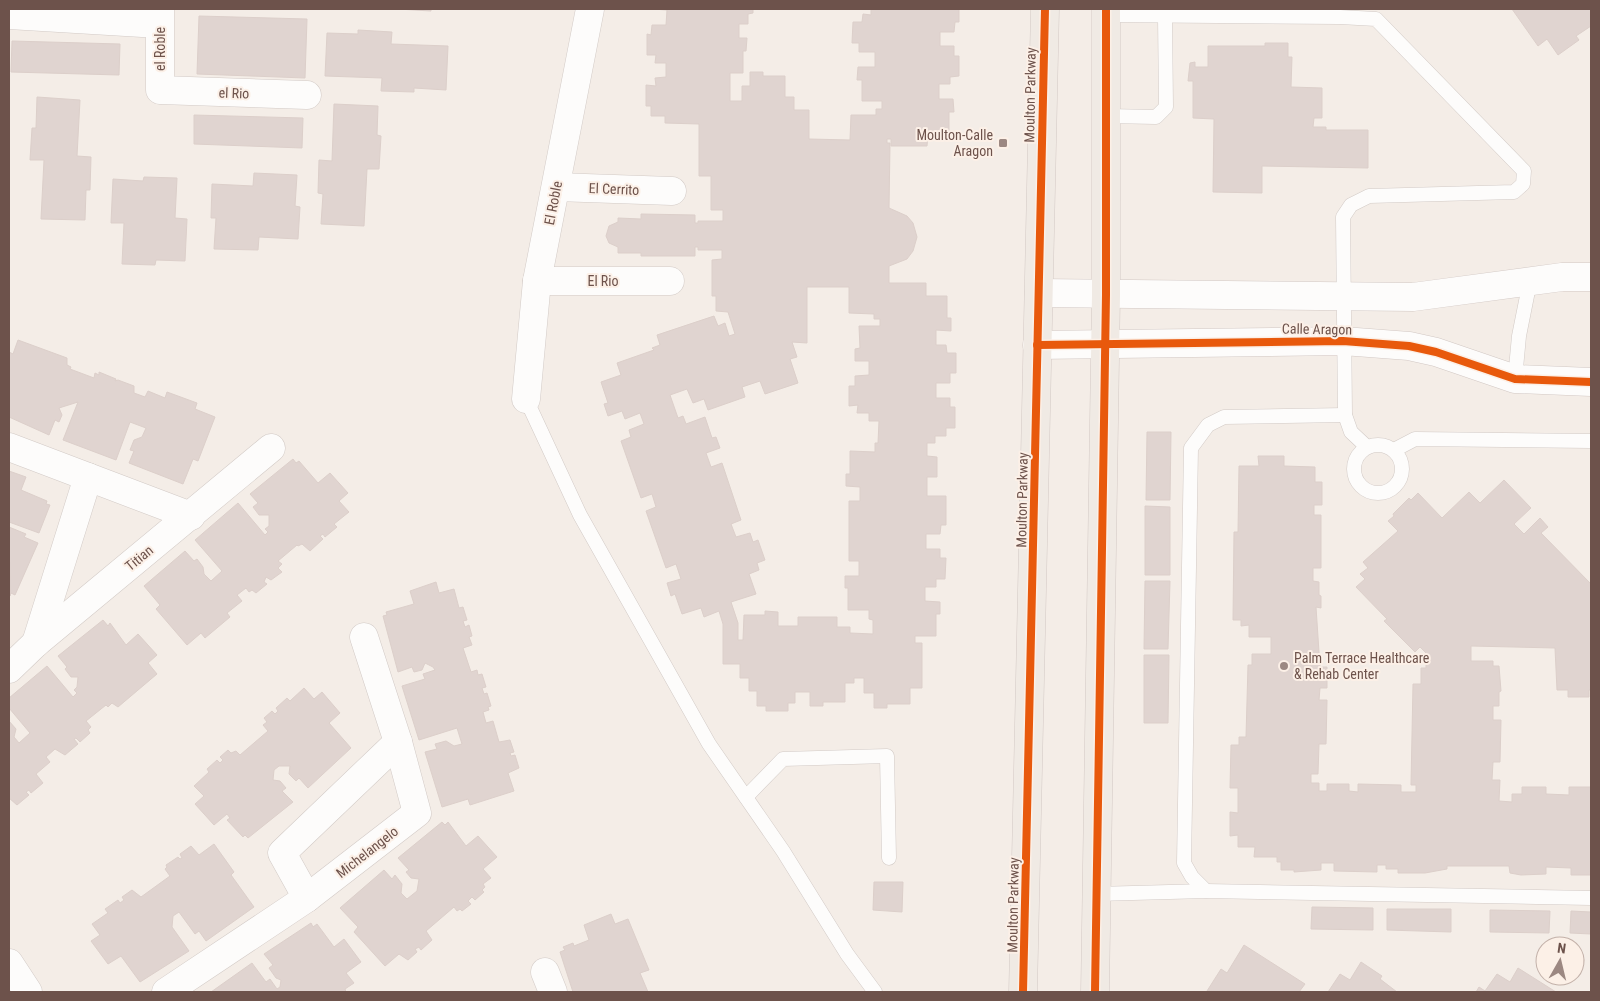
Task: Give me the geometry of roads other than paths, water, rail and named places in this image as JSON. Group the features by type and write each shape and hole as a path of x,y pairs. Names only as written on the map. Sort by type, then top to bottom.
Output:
{"main road":[{"name":"Moulton Parkway","path":"1023,992 1044,9"},
{"path":"1094,992 1106,295 1106,12"}],"street":[{"name":"El Roble","path":"526,399 537,280 590,9"},
{"path":"9,15 160,16"},
{"name":"el Roble","path":"160,16 160,90"},
{"name":"el Rio","path":"160,90 307,95"},
{"name":"El Cerrito","path":"556,187 672,191"},
{"path":"1039,293 1413,297 1562,276 1591,277"},
{"name":"El Rio","path":"537,280 670,281"},
{"name":"Calle Aragon","path":"1038,345 1343,340 1409,346 1436,352 1515,379 1591,382"},
{"path":"9,447 191,516"},
{"name":"Titian","path":"9,669 36,643 271,448"},
{"path":"36,643 88,477"},
{"name":"Michelangelo","path":"166,992 307,898 416,813 398,742 364,638"},
{"path":"307,898 282,853 398,742"},
{"path":"9,963 28,992"}],"lane":[{"path":"1106,12 1165,16 1340,13 1376,19 1524,171 1523,184 1514,192 1368,196 1351,205 1344,217 1343,340 1345,415 1351,432 1367,447"},
{"path":"1107,116 1156,117 1166,107 1165,16"},
{"path":"1515,379 1519,336 1530,281"},
{"path":"526,399 580,515 709,744 782,851 847,954 875,992"},
{"path":"1206,891 1192,877 1184,863 1192,448 1208,425 1224,416 1345,415"},
{"path":"1394,450 1415,439 1591,441"},
{"path":"1386,445 1394,450 1400,458 1403,467 1402,477 1397,485 1389,491 1370,492 1356,480 1353,470 1354,461 1359,452 1367,447 1386,445"},
{"path":"746,797 783,759 887,756 889,858"},
{"path":"1096,894 1206,891 1591,898"}],"place":[{"name":"Moulton-Calle Aragon","path":"1003,143"},
{"name":"Palm Terrace Healthcare & Rehab Center","path":"1284,666"}]}
